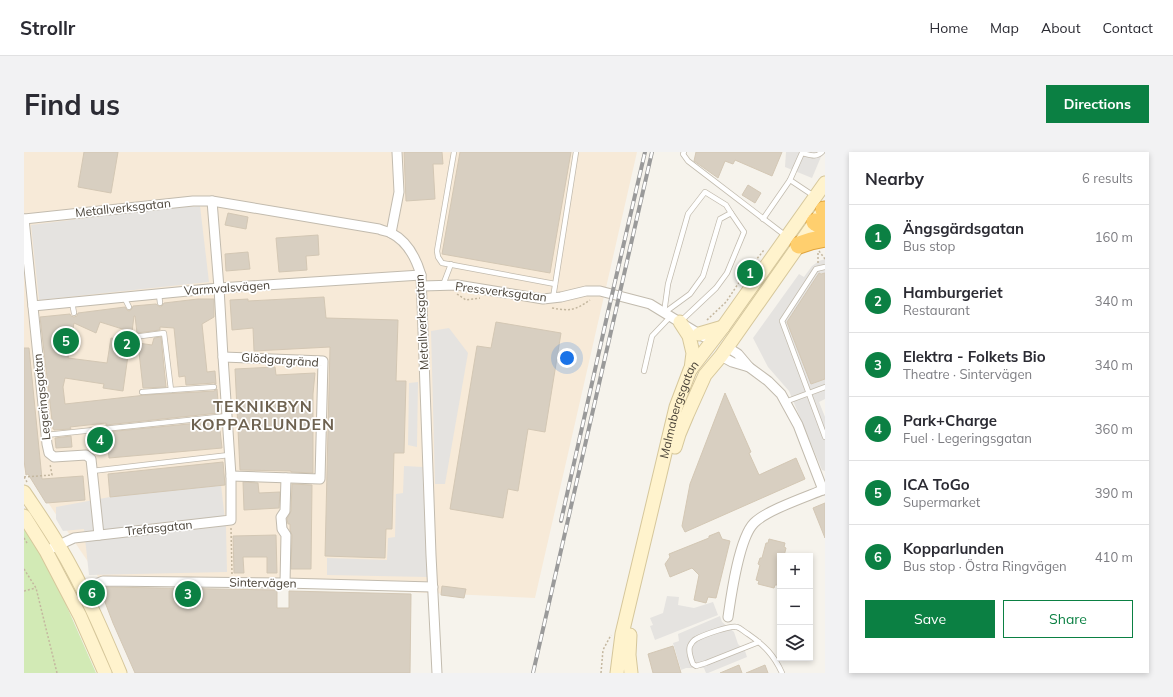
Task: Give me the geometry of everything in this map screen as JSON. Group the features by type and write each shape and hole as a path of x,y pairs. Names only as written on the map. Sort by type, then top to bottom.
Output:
{"highway":[{"path":"793,241 825,238"}],"main road":[{"name":"Malmabergsgatan","path":"616,673 622,634 676,406 690,370 818,210 825,184"},
{"name":"Malmabergsgatan","path":"631,673 629,654 630,635 679,434 705,375 724,351 793,241"},
{"path":"672,317 688,336 693,353 690,370"},
{"path":"699,334 723,327"},
{"path":"712,342 724,351"},
{"path":"24,492 73,571 102,630 120,673"},
{"path":"24,516 46,551 80,616 105,673"}],"street":[{"path":"391,233 399,192 397,152"},
{"name":"Metallverksgatan","path":"24,219 193,201 212,201 379,229 391,233 401,240 412,253 418,264 422,286 431,555 437,673"},
{"path":"212,201 220,288 223,357 228,416 231,520"},
{"name":"Legeringsgatan","path":"24,219 33,306 46,397 46,435 49,453 54,457 86,455 91,459 99,535"},
{"name":"Varmvalsvägen","path":"33,306 124,297 160,299 220,288 421,275"},
{"name":"Pressverksgatan","path":"422,286 457,286 544,299 561,297 586,291 600,291 650,304 712,342"},
{"path":"724,351 732,362 749,367 768,381 781,394 798,425 824,489 770,512 753,524 743,545 732,590 728,617"},
{"name":"Glödgargränd","path":"223,357 323,361 320,479 230,476"},
{"path":"285,583 286,535 282,529 281,517 285,512 286,478"},
{"name":"Trefasgatan","path":"46,551 74,538 231,520"},
{"name":"Sintervägen","path":"93,585 103,581 285,583 433,587"}],"lane":[{"path":"454,152 437,251 438,257 442,263 555,284"},
{"path":"553,298 576,152"},
{"path":"684,152 683,154 688,161 793,241"},
{"path":"763,218 790,180 802,152 813,156 821,154 822,152"},
{"path":"790,180 818,210"},
{"path":"705,192 726,205 744,232 727,273 716,288 672,317 668,284 688,214 705,192"},
{"path":"644,371 652,336 672,317 703,276 720,219 731,213"},
{"path":"443,286 451,264"},
{"path":"825,267 816,269 782,321 825,437"},
{"path":"124,297 129,307"},
{"path":"72,302 74,313"},
{"path":"134,337 164,333 171,390"},
{"path":"142,392 214,387"},
{"path":"785,402 825,387"},
{"path":"46,435 228,416"},
{"path":"92,471 229,455"},
{"path":"758,642 696,666 693,664 689,647 695,640 728,627 736,626 758,642 771,654 782,673"}],"path":[{"path":"820,268 818,262 818,250 825,259"},
{"path":"454,293 466,300 483,297"},
{"path":"551,307 571,310 581,307 594,298"},
{"path":"24,477 52,475 49,453"},
{"path":"231,520 232,574"},
{"path":"24,570 36,588 57,673"},
{"path":"24,590 36,588"}],"shaded area":[{"path":"24,152 637,152 535,598 99,578 24,467"},
{"path":"786,152 823,152 812,178 785,167"},
{"path":"200,206 209,282 39,300 31,225 157,209"},
{"path":"825,259 825,273 819,273 787,322 811,384 825,379 825,399 819,402 825,417 825,471 822,470 789,391 768,367 753,338 799,274 804,277 812,266"},
{"path":"449,328 468,353 445,484 435,484 431,331"},
{"path":"418,382 417,447 408,445 409,383"},
{"path":"404,466 423,467 428,577 327,575 327,558 387,560 388,538 395,537 396,494 403,493"},
{"path":"221,485 226,528 227,572 89,575 84,529 63,531 56,519 56,507 110,497"},
{"path":"667,596 679,597 678,605 694,608 713,602 718,615 655,640 650,626 653,625 650,618 663,613"},
{"path":"720,616 722,622 734,632 738,644 745,651 747,657 708,673 706,673 704,668 686,668 681,670 673,643 679,641 678,634"}],"green space":[{"path":"24,526 57,584 96,673 24,673"}],"building":[{"path":"84,152 118,152 111,193 78,187"},
{"path":"404,152 442,152 443,164 433,164 435,199 406,201"},
{"path":"460,152 571,152 550,273 442,254"},
{"path":"696,152 782,152 772,176 735,160 733,164 725,161 718,178 694,161"},
{"path":"748,185 761,193 755,203 742,195"},
{"path":"228,213 248,217 246,229 225,225"},
{"path":"318,235 319,255 306,256 307,270 279,272 276,238"},
{"path":"248,252 250,269 226,271 225,254"},
{"path":"819,273 825,273 825,379 811,384 787,322"},
{"path":"324,297 326,318 398,320 396,381 406,381 404,453 394,453 392,529 386,529 385,558 325,556 330,347 254,351 253,328 232,330 230,300 248,299 248,301"},
{"path":"198,299 214,299 214,317 202,324 207,372 215,371 216,384 186,385 185,376 179,377 174,328 160,327 160,330 137,333 135,316 132,332 100,322 96,333 74,323 68,358 107,363 111,338 130,341 123,391 103,388 104,384 65,378 63,387 65,404 146,395 214,391 217,389 219,413 106,425 106,423 70,427 71,429 53,429 40,317 70,314 74,317 77,316 78,313 125,307 129,311 133,306 156,304 160,307 164,303"},
{"path":"496,322 561,333 545,432 528,429 518,491 508,489 503,518 450,509 477,346 491,348"},
{"path":"161,337 166,387 143,388 138,343 152,345 154,338"},
{"path":"24,348 29,348 42,479 83,476 85,500 46,503 28,474 26,475 24,460"},
{"path":"275,367 276,375 315,373 313,394 313,473 240,470 235,369"},
{"path":"725,393 751,452 749,453 759,475 796,458 805,479 685,532 682,526 690,484"},
{"path":"219,421 222,448 109,458 107,432"},
{"path":"71,436 72,447 56,448 55,438"},
{"path":"223,462 225,485 110,497 108,474"},
{"path":"243,482 258,483 259,493 280,492 279,508 244,510"},
{"path":"292,484 312,485 311,569 291,569 292,535 290,524 288,524 287,519 291,511"},
{"path":"825,503 825,538 813,508"},
{"path":"719,532 722,539 730,541 716,598 708,597 706,603 694,600 699,575 692,568 670,577 665,564 670,557 669,554 709,538 709,536"},
{"path":"276,535 277,573 267,573 267,557 243,557 244,573 234,573 233,536"},
{"path":"769,539 785,543 784,547 786,548 785,553 777,553 777,585 775,585 774,588 758,584 759,581 756,580 760,565 758,564 760,558 762,558 766,543 768,543"},
{"path":"442,586 466,589 464,598 441,595"},
{"path":"104,587 277,590 277,608 289,608 289,591 411,594 410,673 135,673 100,589"},
{"path":"673,646 681,673 653,673 648,654"},
{"path":"739,665 742,673 720,673"},
{"path":"765,665 768,673 746,673"}],"railway":[{"path":"561,521 645,152"},
{"path":"533,673 652,152"}],"place":[{"name":"Ängsgärdsgatan","path":"750,273"},
{"name":"ICA ToGo","path":"66,341"},
{"name":"Hamburgeriet","path":"127,344"},
{"name":"Park+Charge","path":"100,440"},
{"name":"Kopparlunden","path":"92,593"},
{"name":"Elektra - Folkets Bio","path":"188,594"}],"district":[{"name":"TEKNIKBYN KOPPARLUNDEN","path":"263,415"}]}
